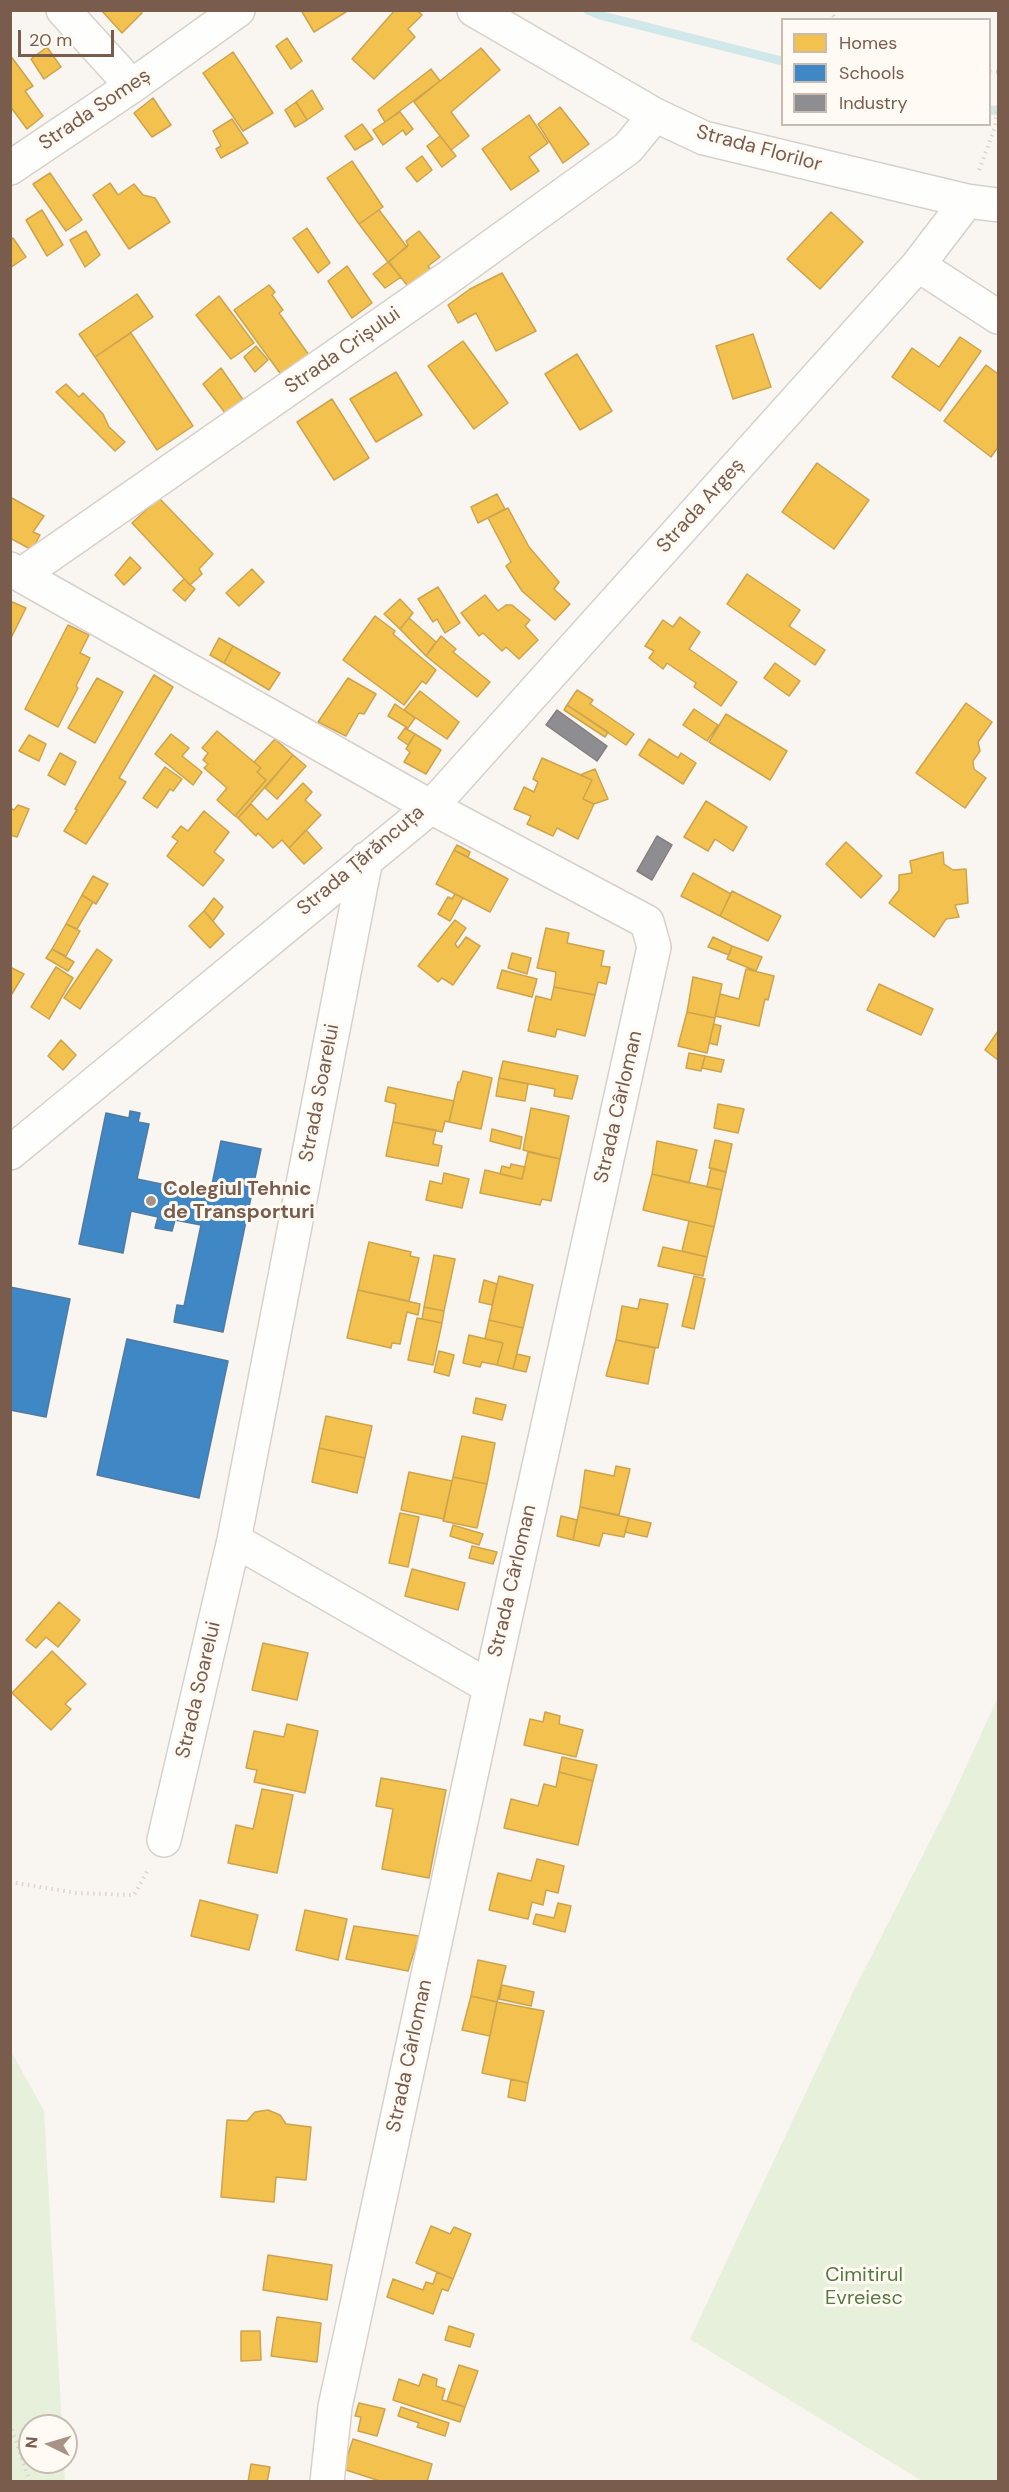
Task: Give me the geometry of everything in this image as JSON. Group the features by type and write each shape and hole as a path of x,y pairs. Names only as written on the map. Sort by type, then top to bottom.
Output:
{"street":[{"path":"63,10 132,86"},
{"name":"Strada Someș","path":"10,168 132,86 238,10"},
{"name":"Strada Florilor","path":"474,10 655,115 704,138 983,203"},
{"name":"Strada Crișului","path":"16,572 480,255 628,148 655,115"},
{"name":"Strada Argeș","path":"431,807 918,265 983,203"},
{"path":"918,265 999,317"},
{"name":"Strada Țărăncuța","path":"10,1153 431,807 16,572"},
{"name":"Strada Cârloman","path":"327,2481 335,2407 490,1687 654,947 646,922 431,807"},
{"name":"Strada Soarelui","path":"164,1840 234,1540 366,859"},
{"path":"234,1540 490,1687"}],"path":[{"path":"983,203 999,105"},
{"path":"10,1882 77,1893 134,1895 164,1840"},
{"path":"10,2424 30,2481"}],"green space":[{"name":"Cimitirul Evreiesc","path":"998,1697 998,2481 922,2481 690,2339 855,1988 948,1806"},
{"path":"11,2051 44,2111 61,2414 18,2414 18,2474 65,2474 65,2481 11,2481"}],"building: Homes":[{"path":"101,10 140,10 142,13 122,33"},
{"path":"301,10 349,10 314,32"},
{"path":"395,10 417,10 422,15 408,29 415,37 374,79 352,59"},
{"path":"287,38 302,61 291,69 276,46"},
{"path":"47,47 61,67 44,79 31,59"},
{"path":"481,48 500,70 451,112 469,136 451,150 414,102"},
{"path":"233,52 273,113 243,131 203,73"},
{"path":"10,55 33,86 25,91 43,116 27,129 10,106"},
{"path":"431,69 440,81 385,122 378,110"},
{"path":"312,90 323,109 307,120 296,102"},
{"path":"153,98 171,125 152,137 134,113"},
{"path":"296,102 307,120 295,127 285,110"},
{"path":"560,107 589,144 563,163 538,124"},
{"path":"400,112 413,129 406,135 403,130 383,145 373,130"},
{"path":"529,115 548,143 529,157 539,171 511,190 482,149"},
{"path":"232,119 248,143 221,158 216,149 221,146 213,131"},
{"path":"362,124 373,139 355,150 345,136"},
{"path":"440,136 456,156 442,167 427,146"},
{"path":"422,156 432,170 417,182 406,168"},
{"path":"352,161 383,207 359,224 327,178"},
{"path":"50,173 82,220 66,231 33,184"},
{"path":"110,183 118,195 134,184 143,195 155,198 170,222 129,249 93,195"},
{"path":"42,210 63,245 47,256 26,220"},
{"path":"379,210 407,247 388,262 359,224"},
{"path":"831,212 863,242 820,289 787,259"},
{"path":"307,228 330,263 318,273 293,238"},
{"path":"86,231 100,255 85,267 70,240"},
{"path":"419,231 440,257 428,266 439,281 417,298 389,262 408,245 406,241"},
{"path":"13,238 26,257 10,268 10,240"},
{"path":"388,262 401,277 385,288 373,274"},
{"path":"347,266 372,303 352,318 328,281"},
{"path":"502,273 536,331 496,351 476,313 458,323 448,305 470,289"},
{"path":"269,285 275,292 272,295 283,310 279,313 311,358 285,380 234,310"},
{"path":"137,294 153,317 95,357 79,334"},
{"path":"219,296 254,343 231,359 196,315"},
{"path":"131,333 193,426 157,450 95,357"},
{"path":"753,334 771,387 733,399 716,346"},
{"path":"960,337 981,351 940,411 892,377 912,348 939,367"},
{"path":"463,341 508,403 474,429 428,366"},
{"path":"256,346 268,360 255,372 244,357"},
{"path":"577,354 612,411 580,430 545,374"},
{"path":"986,365 998,374 998,447 991,457 944,421"},
{"path":"221,368 246,404 229,418 203,384"},
{"path":"396,372 422,415 376,442 350,399"},
{"path":"66,384 79,397 83,393 103,414 109,427 125,442 115,451 56,392"},
{"path":"332,399 369,458 334,480 297,422"},
{"path":"817,463 869,500 834,549 782,512"},
{"path":"497,494 505,509 478,523 471,507"},
{"path":"10,497 44,516 33,532 40,535 32,550 10,538"},
{"path":"159,498 213,554 199,569 202,574 190,585 132,523"},
{"path":"508,508 529,547 559,582 554,589 570,604 555,620 522,591 506,566 511,562 488,518"},
{"path":"130,557 141,568 124,585 115,575"},
{"path":"252,569 264,582 239,606 226,593"},
{"path":"747,574 800,610 789,626 825,650 815,665 727,604"},
{"path":"184,579 195,589 185,601 173,590"},
{"path":"438,587 460,623 445,633 437,619 433,622 418,599"},
{"path":"485,595 498,611 506,605 512,605 530,620 525,626 538,640 519,659 506,647 502,651 483,633 479,636 461,613"},
{"path":"400,599 413,613 400,629 384,614"},
{"path":"10,601 26,608 10,640"},
{"path":"375,616 395,631 393,634 436,670 426,684 422,681 404,705 343,660"},
{"path":"680,617 700,632 689,649 737,682 721,706 694,687 696,683 667,663 663,669 649,658 654,651 645,646 663,620 673,627"},
{"path":"409,618 436,642 426,656 400,629"},
{"path":"68,625 89,635 80,653 90,658 58,727 25,709"},
{"path":"441,636 456,649 453,652 490,682 477,697 426,656"},
{"path":"219,638 233,646 224,663 210,655"},
{"path":"233,646 280,673 269,690 224,663"},
{"path":"775,663 800,681 789,696 764,678"},
{"path":"154,675 173,687 119,778 126,782 86,844 64,831"},
{"path":"97,678 123,692 95,743 68,728"},
{"path":"348,678 376,694 364,714 359,713 346,736 318,722"},
{"path":"577,690 593,700 590,704 634,734 626,745 567,705"},
{"path":"420,691 459,722 447,739 404,710"},
{"path":"966,703 992,722 978,742 980,751 973,761 974,769 986,778 965,808 916,773"},
{"path":"395,704 415,718 408,728 388,716"},
{"path":"567,705 608,732 605,737 564,710"},
{"path":"694,709 718,725 707,741 683,725"},
{"path":"726,714 787,751 770,780 709,742"},
{"path":"405,728 415,734 408,745 398,738"},
{"path":"217,731 261,768 257,772 266,780 235,816 217,800 227,788 204,768 208,764 203,760 208,753 202,748"},
{"path":"171,734 189,748 182,756 202,772 193,785 155,754"},
{"path":"415,734 441,750 426,774 404,762 410,752 406,749"},
{"path":"29,735 46,744 39,761 19,751"},
{"path":"275,739 293,755 238,818 235,816 266,780 257,772 261,768 254,762"},
{"path":"649,739 678,758 681,753 696,763 683,784 639,755"},
{"path":"60,753 76,762 65,785 48,775"},
{"path":"293,755 306,766 277,799 265,788"},
{"path":"542,758 592,780 583,799 594,804 578,839 557,828 553,836 527,824 531,816 514,809 524,787 534,792 538,782 533,779"},
{"path":"165,767 182,779 173,791 170,789 157,808 143,798"},
{"path":"595,769 608,799 594,804 583,799 592,780 580,775"},
{"path":"303,783 312,792 305,800 321,815 289,848 282,840 273,848 258,833 256,836 238,818 251,804 267,820"},
{"path":"706,801 747,827 733,851 715,839 708,851 684,837"},
{"path":"18,805 29,809 17,837 10,835 10,808 14,810"},
{"path":"204,811 229,832 214,852 224,860 203,886 167,856 178,841 172,837 181,826 188,831"},
{"path":"306,830 322,848 304,864 289,848"},
{"path":"846,842 882,876 861,898 826,864"},
{"path":"457,845 470,852 468,857 454,850"},
{"path":"454,850 508,879 490,912 436,884"},
{"path":"943,852 944,864 953,870 966,869 968,903 955,905 959,917 946,919 934,937 889,903 899,890 899,875 912,873 910,861"},
{"path":"693,873 731,894 720,916 681,896"},
{"path":"93,876 108,884 96,904 82,895"},
{"path":"732,891 781,916 768,941 720,916"},
{"path":"455,894 463,898 450,921 438,914 448,897 452,899"},
{"path":"82,895 93,902 77,929 66,924"},
{"path":"214,898 223,907 213,921 204,911"},
{"path":"204,911 224,934 210,948 189,926"},
{"path":"455,920 466,928 455,944 458,948 466,937 480,946 453,985 442,978 438,982 418,966"},
{"path":"66,924 80,931 66,956 52,949"},
{"path":"546,928 569,933 567,943 604,951 601,966 610,967 606,984 598,982 595,995 554,987 556,972 537,968"},
{"path":"713,937 732,946 729,955 708,947"},
{"path":"732,946 762,957 756,971 727,959"},
{"path":"52,949 74,962 68,971 46,958"},
{"path":"97,949 112,960 80,1009 64,998"},
{"path":"512,953 531,958 527,974 508,968"},
{"path":"10,967 24,974 10,997"},
{"path":"56,967 73,978 49,1019 31,1007"},
{"path":"746,969 774,976 768,1000 765,999 759,1026 715,1016 720,994 739,999"},
{"path":"502,970 537,979 532,997 497,988"},
{"path":"693,977 722,984 715,1018 687,1012"},
{"path":"879,984 933,1009 921,1035 867,1010"},
{"path":"554,987 595,995 585,1036 557,1029 555,1037 528,1031 536,996 551,1000"},
{"path":"687,1012 715,1018 707,1053 678,1046"},
{"path":"714,1024 721,1026 717,1045 709,1043"},
{"path":"998,1031 998,1060 985,1050"},
{"path":"61,1040 76,1055 63,1070 48,1056"},
{"path":"689,1053 705,1056 701,1071 686,1068"},
{"path":"705,1056 724,1060 721,1072 702,1068"},
{"path":"503,1061 578,1076 572,1099 554,1096 555,1089 499,1078"},
{"path":"463,1071 492,1078 481,1129 449,1122 458,1082 460,1082"},
{"path":"499,1078 528,1084 525,1101 496,1096"},
{"path":"388,1087 454,1101 449,1122 445,1121 442,1132 393,1122 396,1104 385,1101"},
{"path":"718,1104 744,1109 738,1133 714,1128"},
{"path":"531,1108 569,1116 560,1159 523,1150"},
{"path":"393,1122 436,1130 433,1144 442,1146 438,1166 386,1156"},
{"path":"492,1129 522,1137 520,1149 490,1141"},
{"path":"715,1140 732,1144 726,1172 709,1168"},
{"path":"657,1141 697,1150 689,1183 652,1174"},
{"path":"528,1152 560,1159 551,1201 542,1199 540,1205 480,1193 485,1170 522,1179"},
{"path":"511,1164 525,1167 522,1179 500,1174 502,1166 510,1168"},
{"path":"711,1168 726,1172 722,1190 707,1187"},
{"path":"444,1173 469,1179 462,1208 426,1200 430,1181 442,1184"},
{"path":"652,1174 722,1190 714,1227 643,1210"},
{"path":"689,1221 714,1227 707,1257 682,1251"},
{"path":"369,1242 411,1252 410,1256 419,1258 409,1301 358,1290"},
{"path":"663,1247 707,1257 703,1276 658,1266"},
{"path":"434,1255 455,1259 444,1311 424,1307"},
{"path":"499,1276 533,1285 523,1328 489,1320"},
{"path":"694,1276 705,1279 694,1329 682,1326"},
{"path":"484,1280 497,1284 492,1305 479,1302"},
{"path":"358,1290 420,1304 418,1315 407,1312 400,1344 392,1343 391,1348 347,1338"},
{"path":"640,1299 668,1304 658,1348 616,1340 622,1306 638,1309"},
{"path":"424,1307 444,1311 442,1323 422,1319"},
{"path":"417,1318 442,1323 433,1365 408,1360"},
{"path":"489,1320 523,1328 513,1369 497,1365 503,1343 485,1339"},
{"path":"469,1335 503,1343 497,1365 482,1362 480,1367 463,1363"},
{"path":"616,1340 655,1348 648,1384 606,1376"},
{"path":"439,1351 454,1355 449,1376 434,1372"},
{"path":"517,1354 530,1357 526,1372 513,1369"},
{"path":"476,1398 506,1405 502,1420 473,1413"},
{"path":"326,1416 372,1426 365,1458 319,1448"},
{"path":"462,1436 495,1443 487,1484 453,1477"},
{"path":"319,1448 365,1458 357,1493 312,1482"},
{"path":"616,1466 630,1469 619,1515 580,1507 585,1470 614,1476"},
{"path":"409,1472 452,1481 444,1519 401,1510"},
{"path":"453,1477 487,1484 477,1528 443,1521"},
{"path":"580,1507 629,1518 624,1537 603,1533 599,1546 573,1540"},
{"path":"400,1513 419,1517 408,1567 389,1563"},
{"path":"561,1516 577,1520 573,1540 557,1536"},
{"path":"629,1518 651,1523 647,1537 625,1532"},
{"path":"453,1525 483,1534 479,1545 450,1536"},
{"path":"472,1546 497,1552 493,1564 469,1558"},
{"path":"412,1569 465,1583 458,1610 405,1596"},
{"path":"59,1602 80,1620 58,1647 46,1637 36,1648 26,1640"},
{"path":"263,1643 308,1653 297,1700 252,1690"},
{"path":"52,1651 86,1684 65,1704 71,1709 51,1730 12,1693"},
{"path":"545,1712 560,1716 559,1724 583,1730 576,1757 524,1745 530,1719 543,1722"},
{"path":"287,1724 318,1731 305,1793 254,1782 257,1770 246,1768 254,1731 284,1737"},
{"path":"562,1757 597,1765 593,1781 559,1772"},
{"path":"559,1772 593,1781 578,1845 504,1828 511,1799 538,1806 544,1784 556,1787"},
{"path":"381,1778 446,1790 429,1878 382,1869 393,1809 376,1806"},
{"path":"262,1789 293,1795 277,1873 228,1863 236,1825 253,1829"},
{"path":"537,1859 564,1866 558,1893 546,1890 543,1905 532,1902 528,1919 489,1910 498,1873 531,1881"},
{"path":"200,1900 258,1915 249,1950 191,1936"},
{"path":"558,1903 571,1906 565,1932 533,1924 536,1914 554,1918"},
{"path":"305,1910 347,1919 338,1960 296,1950"},
{"path":"354,1926 419,1936 408,1971 346,1959"},
{"path":"478,1960 506,1966 497,2002 471,1996"},
{"path":"502,1985 534,1992 531,2006 499,1999"},
{"path":"471,1996 497,2002 490,2036 462,2030"},
{"path":"497,2002 544,2011 528,2083 482,2073"},
{"path":"511,2079 528,2083 525,2101 508,2097"},
{"path":"268,2110 280,2115 286,2124 311,2127 306,2180 276,2177 274,2202 221,2197 227,2120 247,2121 255,2112"},
{"path":"431,2226 450,2234 454,2227 471,2234 453,2279 416,2263"},
{"path":"268,2255 332,2265 327,2300 263,2290"},
{"path":"437,2272 453,2279 448,2291 442,2289 433,2314 387,2297 393,2279 423,2290 426,2282 433,2284"},
{"path":"277,2317 321,2323 317,2362 271,2356"},
{"path":"449,2326 474,2334 470,2347 445,2340"},
{"path":"241,2331 260,2331 261,2360 241,2361"},
{"path":"459,2365 478,2371 465,2407 447,2401"},
{"path":"423,2374 437,2379 436,2386 445,2389 442,2400 465,2407 460,2422 393,2400 399,2379 419,2386"},
{"path":"359,2403 385,2409 377,2436 358,2431 361,2417 355,2416"},
{"path":"401,2407 449,2423 445,2436 417,2427 419,2423 398,2416"},
{"path":"353,2439 432,2464 427,2482 383,2482 343,2469"},
{"path":"251,2464 270,2467 267,2482 248,2482"}],"building: Schools":[{"path":"130,1111 140,1113 138,1122 149,1124 137,1179 210,1194 221,1141 261,1149 223,1332 174,1322 177,1305 184,1306 201,1225 175,1220 172,1231 155,1228 158,1217 131,1211 123,1253 79,1244 106,1113 129,1118"},
{"path":"10,1287 70,1299 46,1417 10,1410"},
{"path":"127,1339 228,1361 199,1498 97,1475"}],"building: Industry":[{"path":"557,710 607,746 597,761 546,725"},
{"path":"657,836 672,845 652,880 637,871"}],"waterway":[{"path":"588,10 603,16 781,61"},
{"path":"991,110 998,111"}],"place":[{"name":"Colegiul Tehnic de Transporturi","path":"151,1201"}]}
